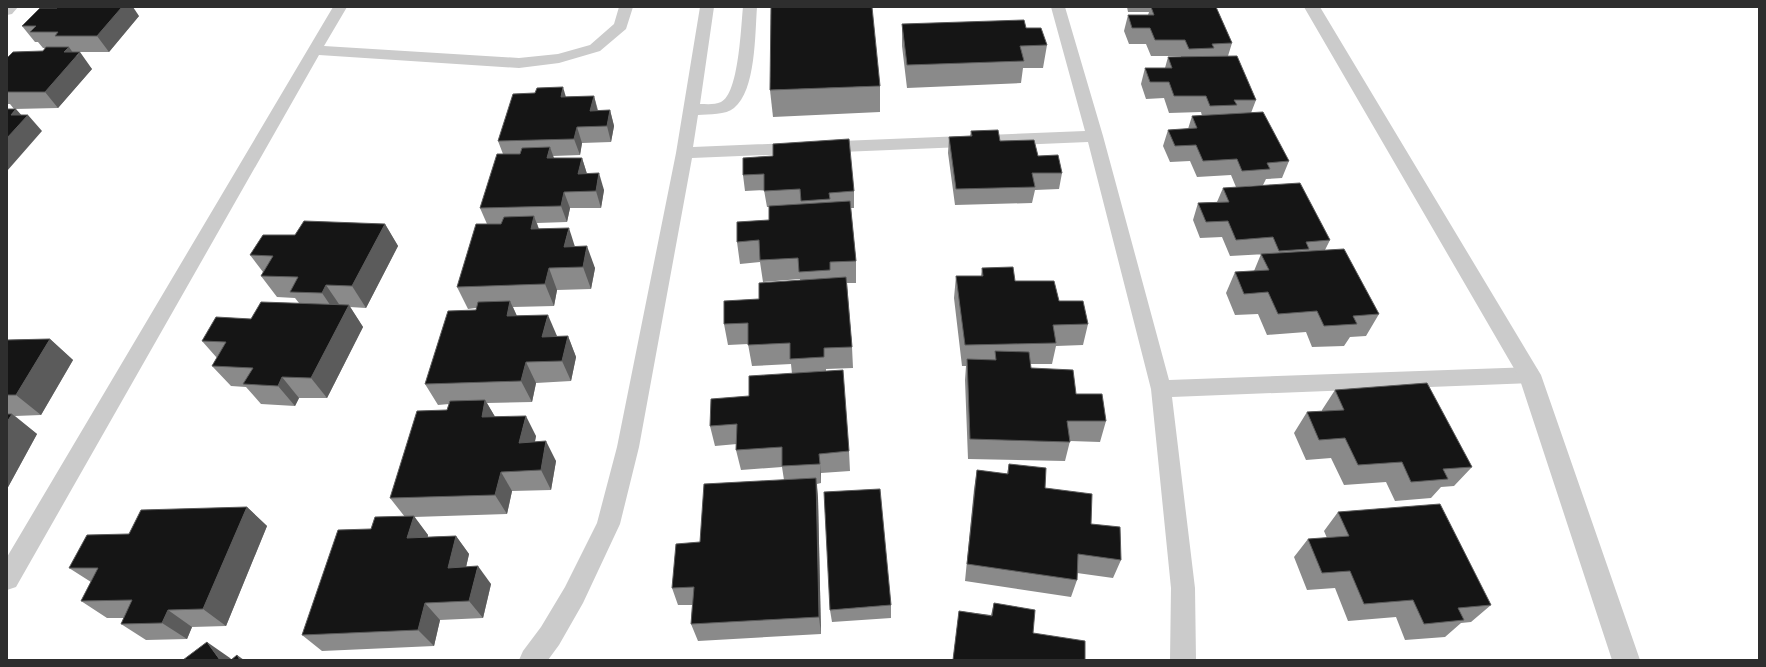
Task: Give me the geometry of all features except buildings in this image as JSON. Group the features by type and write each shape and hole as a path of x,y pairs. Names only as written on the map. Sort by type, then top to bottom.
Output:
{"street":[{"path":"1312,7 1530,375 1626,660"}],"lane":[{"path":"7,11 11,7"},
{"path":"7,579 340,7"},
{"path":"314,50 519,63 559,58 595,48 621,26 626,7"},
{"path":"532,660 550,636 574,595 608,524 628,447 684,152 707,7"},
{"path":"691,110 727,106 734,100 742,84 750,7"},
{"path":"1058,7 1095,136 1161,389 1183,588 1183,660"},
{"path":"684,152 1095,136"},
{"path":"1161,389 1530,375"}]}
